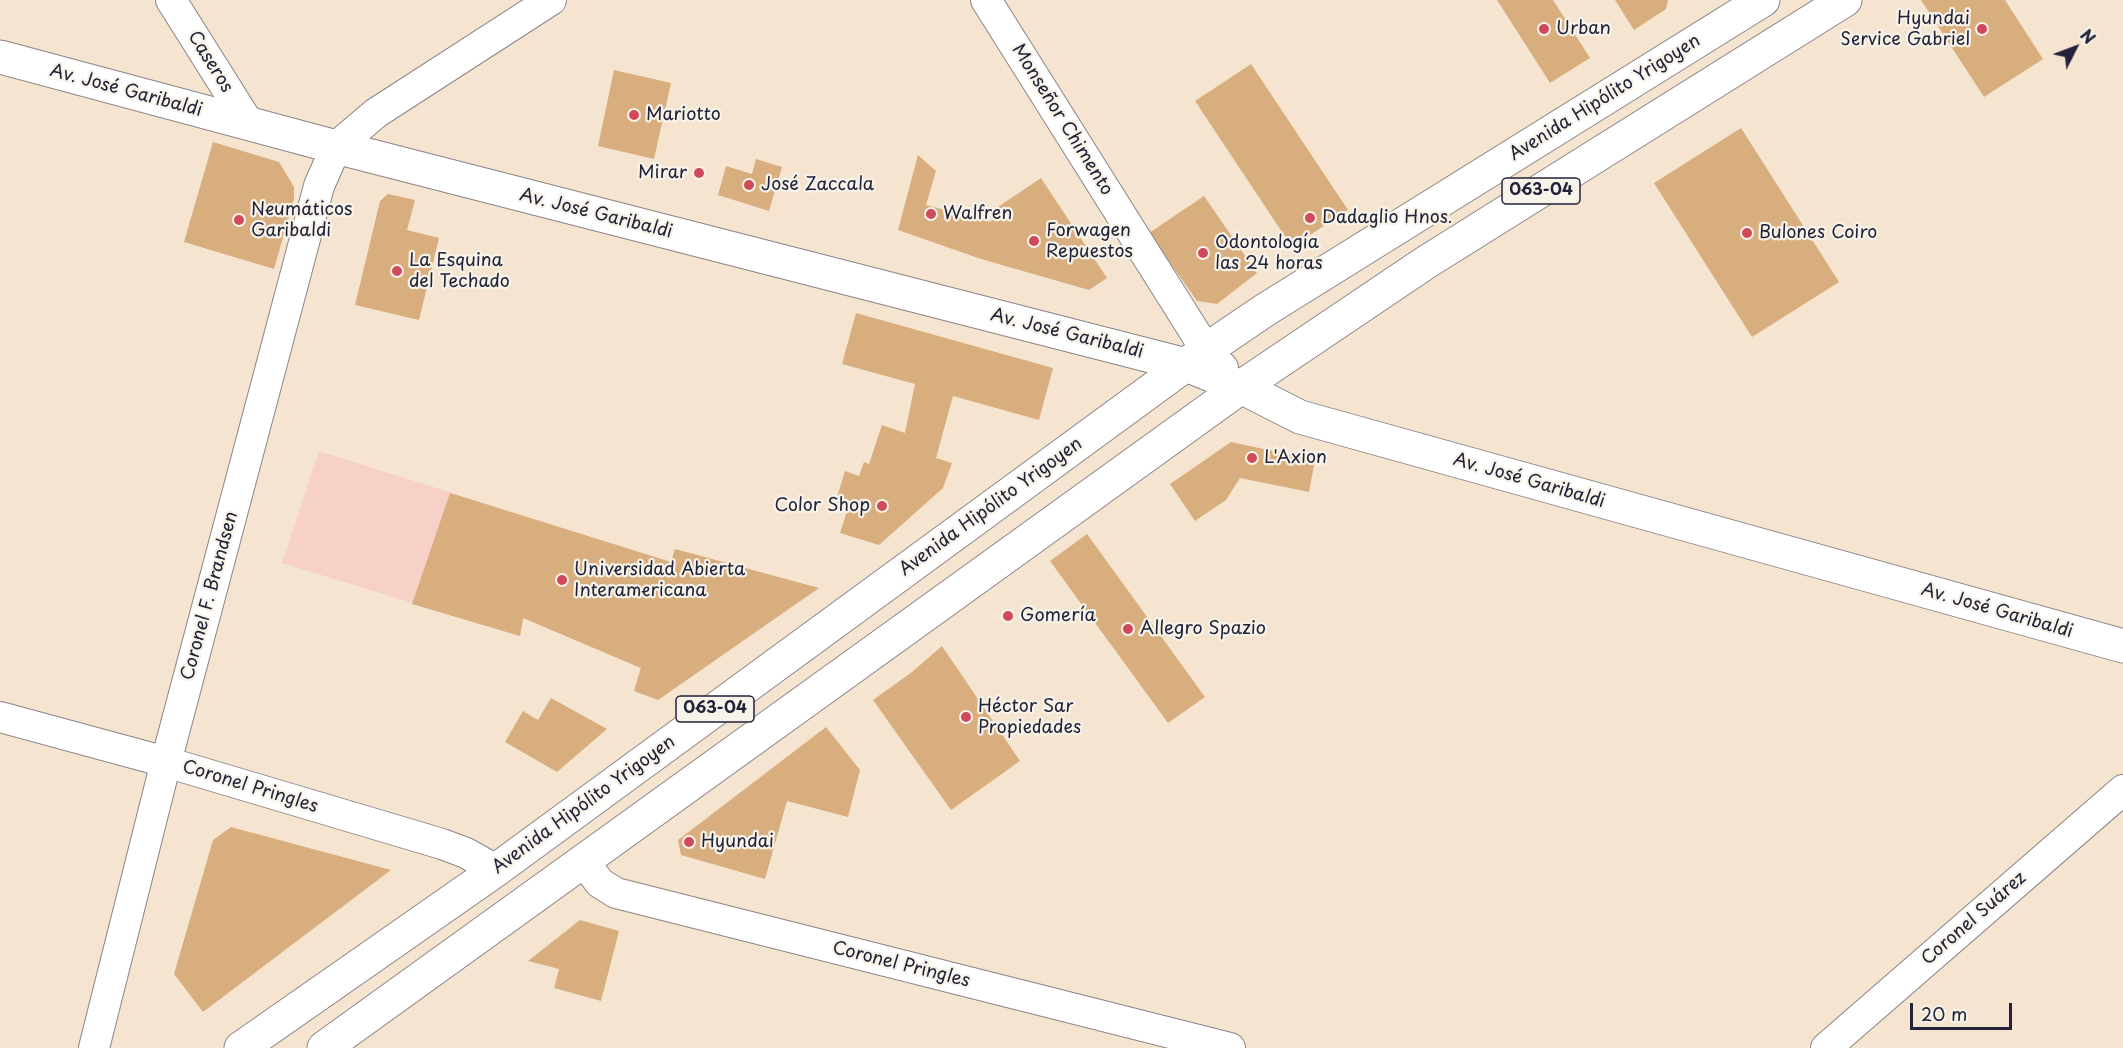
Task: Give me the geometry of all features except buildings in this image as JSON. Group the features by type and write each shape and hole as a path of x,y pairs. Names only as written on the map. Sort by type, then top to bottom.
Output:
{"main road":[{"name":"Avenida Hipólito Yrigoyen","path":"241,1048 496,870 1196,357 1265,310 1763,0"},
{"name":"063-04","path":"324,1048 1241,387 1425,263 1845,0"},
{"name":"Av. José Garibaldi","path":"0,57 336,147 1196,357 1241,387 1300,417 2123,646"}],"street":[{"name":"Caseros","path":"171,0 249,124"},
{"path":"336,147 376,113 551,0"},
{"name":"Monseñor Chimento","path":"986,0 1196,357"},
{"name":"Coronel F. Brandsen","path":"94,1048 166,762 318,186 336,147"},
{"name":"Coronel Pringles","path":"0,717 166,762 442,844 466,853 496,870"},
{"name":"Coronel Suárez","path":"1826,1048 2123,790"},
{"name":"Coronel Pringles","path":"583,861 600,883 616,893 1230,1048"}],"shaded area":[{"name":"Universidad Abierta Interamericana","path":"319,451 671,562 675,549 819,588 658,700 634,691 640,668 524,618 520,636 282,563"}],"place":[{"name":"Urban","path":"1544,29"},
{"name":"Hyundai Service Gabriel","path":"1982,29"},
{"name":"Mariotto","path":"634,115"},
{"name":"Mirar","path":"699,173"},
{"name":"José Zaccala","path":"749,185"},
{"name":"Walfren","path":"931,214"},
{"name":"Dadaglio Hnos.","path":"1310,218"},
{"name":"Neumáticos Garibaldi","path":"239,220"},
{"name":"Bulones Coiro","path":"1747,233"},
{"name":"Forwagen Repuestos","path":"1034,241"},
{"name":"Odontología las 24 horas","path":"1203,253"},
{"name":"La Esquina del Techado","path":"397,271"},
{"name":"L'Axion","path":"1252,458"},
{"name":"Color Shop","path":"882,506"},
{"name":"Universidad Abierta Interamericana","path":"562,580"},
{"name":"Gomería","path":"1008,616"},
{"name":"Allegro Spazio","path":"1128,629"},
{"name":"Héctor Sar Propiedades","path":"966,717"},
{"name":"Hyundai","path":"689,842"}]}
